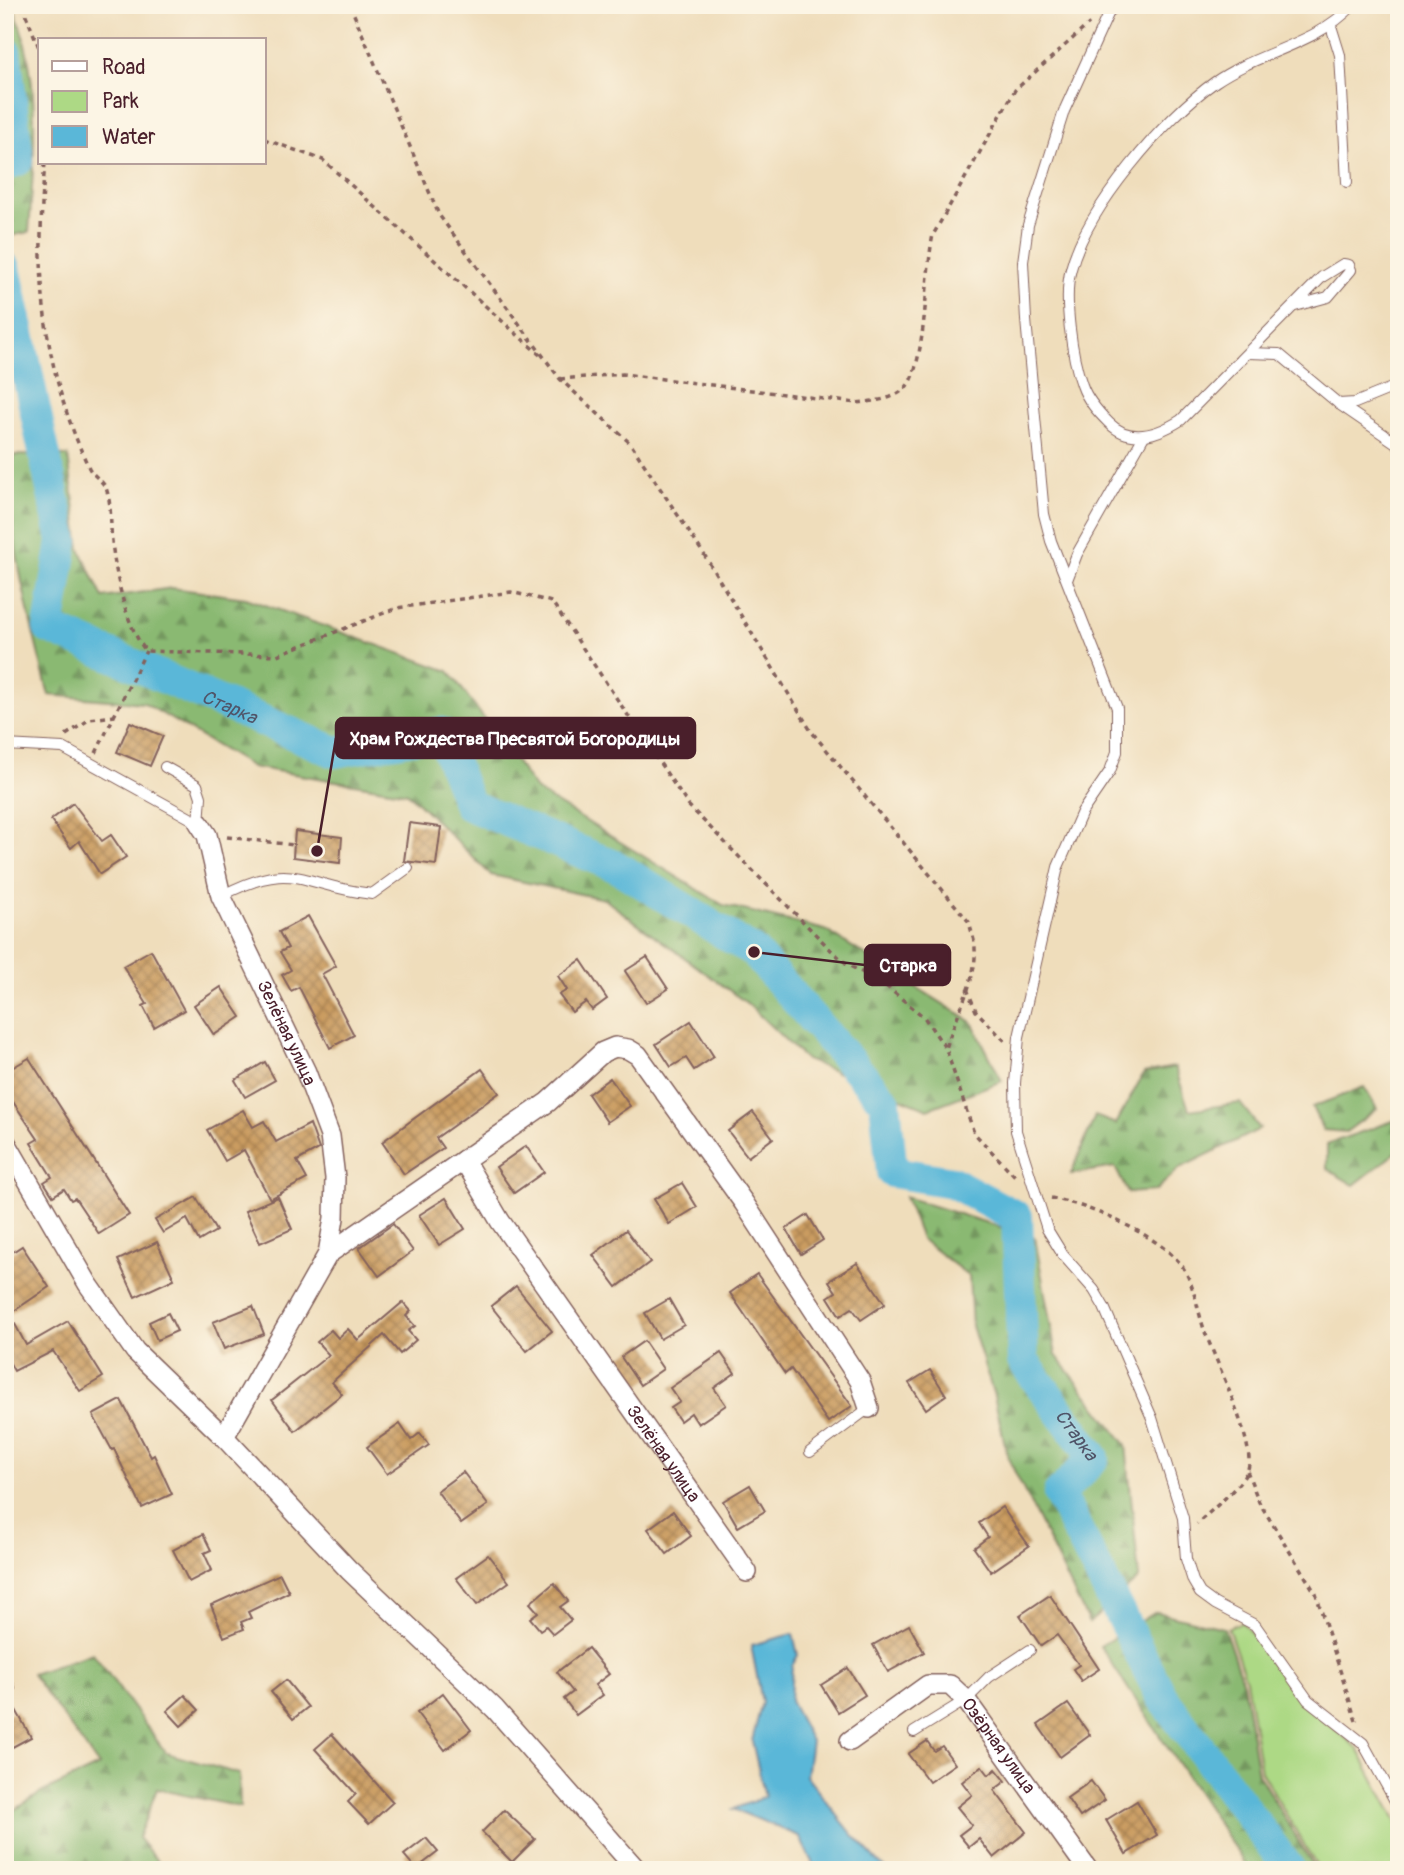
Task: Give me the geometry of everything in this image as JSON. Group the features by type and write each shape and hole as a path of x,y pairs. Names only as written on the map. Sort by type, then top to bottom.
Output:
{"street":[{"name":"Зелёная улица","path":"203,829 221,896 306,1072 330,1136 334,1205 328,1254 224,1437"},
{"path":"328,1254 548,1102 603,1052 615,1047 628,1049 638,1055 744,1203 860,1381 869,1409"},
{"path":"5,1142 88,1284 135,1351 224,1437 349,1570 495,1709 637,1870"},
{"name":"Зелёная улица","path":"464,1160 500,1221 747,1572"},
{"name":"Озёрная улица","path":"850,1741 928,1685 950,1685 966,1700 1088,1870"}],"lane":[{"path":"1295,306 1328,298 1351,270 1349,265 1343,264 1322,277 1181,420 1164,431 1144,436 1129,435 1113,427 1094,408 1082,385 1072,342 1070,269 1088,229 1128,170 1163,129 1216,81 1331,26 1353,5 1360,5"},
{"path":"1113,8 1055,137 1033,202 1023,262 1044,514 1117,708 1119,730 1110,771 1082,812 1058,867 1019,1037 1015,1083 1016,1131 1047,1229 1063,1255 1094,1290 1104,1307 1152,1419 1186,1535 1186,1559 1200,1592 1255,1625 1308,1700 1363,1743 1399,1808"},
{"path":"1331,26 1340,55 1347,182"},
{"path":"1248,353 1279,355 1339,404 1399,445"},
{"path":"1339,404 1355,403 1399,385"},
{"path":"1067,580 1077,554 1144,436"},
{"path":"5,745 50,745 63,748 203,829"},
{"path":"166,767 197,785 201,797 203,829"},
{"path":"221,896 250,880 282,874 372,894 408,868"},
{"path":"810,1452 869,1409"},
{"path":"914,1732 966,1700 989,1677 1030,1650"}],"path":[{"path":"22,5 38,45"},
{"path":"350,5 439,215 560,379 630,443 705,556 811,731 969,922 976,950 967,989 946,1049"},
{"path":"560,379 623,374 856,403 881,400 904,390 919,363 928,257 933,234 1014,90 1080,29 1113,8"},
{"path":"266,140 323,160 547,362"},
{"path":"45,164 38,234 43,317 53,371 90,471 105,486 113,549 134,636 146,651 277,655 397,608 510,592 552,602 688,805 831,950 848,965 881,982 905,999 924,1017 946,1049 974,1133 1037,1196 1075,1202 1104,1214 1167,1251 1178,1261 1185,1271 1205,1333 1224,1376 1247,1446 1247,1471 1259,1502 1316,1594 1363,1743"},
{"path":"90,763 146,651"},
{"path":"50,745 90,719 115,716"},
{"path":"203,829 294,845"},
{"path":"967,989 976,1011 1006,1042 1008,1052"},
{"path":"1186,1535 1247,1471"}],"green space":[{"path":"5,5 12,5 28,60 34,146 29,232 5,237"},
{"path":"14,455 68,456 80,549 103,598 172,588 246,598 449,671 537,791 723,905 825,930 972,1022 1002,1081 928,1109 806,1060 748,1004 604,899 491,875 408,793 252,767 144,703 49,695 27,607 15,539 11,508"},
{"path":"1175,1067 1189,1110 1240,1103 1260,1129 1180,1168 1155,1191 1128,1193 1115,1167 1071,1174 1095,1116 1116,1124 1144,1073"},
{"path":"1364,1087 1377,1109 1346,1132 1323,1130 1312,1107"},
{"path":"1399,1119 1399,1150 1354,1185 1327,1169 1327,1144"},
{"path":"905,1197 1035,1238 1056,1355 1126,1445 1139,1578 1089,1623 1008,1458 994,1396 972,1326 969,1276 921,1239"},
{"path":"1156,1612 1224,1628 1243,1683 1258,1774 1316,1870 1249,1870 1100,1646"},
{"path":"1242,1622 1305,1702 1358,1749 1399,1826 1399,1870 1319,1870 1261,1772 1246,1680 1228,1628"},
{"path":"93,1653 166,1753 239,1774 240,1807 157,1789 138,1838 165,1870 5,1870 5,1816 43,1792 99,1766 32,1674"}],"water":[{"path":"793,1634 798,1655 792,1666 790,1701 811,1741 806,1776 854,1836 886,1870 816,1870 799,1836 733,1809 765,1797 752,1741 762,1702 751,1645"}],"building":[{"path":"130,722 163,736 150,766 117,752"},
{"path":"73,803 102,841 111,835 126,857 100,874 79,841 71,848 51,820"},
{"path":"409,823 441,827 436,865 404,861"},
{"path":"295,831 342,837 340,863 293,857"},
{"path":"308,916 336,966 322,974 354,1035 330,1048 299,987 291,991 282,975 291,970 280,952 288,948 279,932"},
{"path":"151,950 184,1010 154,1027 143,1006 147,1004 123,966"},
{"path":"647,957 668,989 646,1003 625,971"},
{"path":"581,960 607,999 592,1010 586,1002 572,1012 559,995 567,990 558,976"},
{"path":"221,987 241,1017 214,1035 194,1005"},
{"path":"691,1021 714,1057 694,1070 686,1058 671,1067 656,1044"},
{"path":"29,1058 129,1215 99,1234 75,1198 71,1200 64,1189 53,1196 44,1182 52,1177 31,1143 38,1139 5,1090 5,1072"},
{"path":"265,1062 275,1080 245,1097 235,1080"},
{"path":"482,1069 499,1093 436,1138 443,1148 404,1174 382,1142"},
{"path":"610,1078 630,1106 607,1122 588,1094"},
{"path":"243,1110 253,1127 264,1121 276,1142 310,1124 319,1149 297,1161 307,1179 270,1199 244,1150 225,1161 207,1130"},
{"path":"753,1112 773,1138 748,1157 728,1131"},
{"path":"526,1146 544,1172 514,1193 496,1167"},
{"path":"682,1183 697,1207 669,1224 654,1199"},
{"path":"196,1197 216,1231 199,1241 187,1219 163,1233 155,1220"},
{"path":"278,1197 292,1229 260,1243 245,1211"},
{"path":"446,1198 465,1229 439,1245 419,1215"},
{"path":"808,1215 823,1240 801,1254 786,1229"},
{"path":"393,1224 413,1251 379,1276 359,1248"},
{"path":"626,1230 650,1262 617,1287 593,1255"},
{"path":"157,1242 174,1279 135,1297 118,1260"},
{"path":"22,1246 49,1287 5,1317 5,1257"},
{"path":"857,1263 885,1304 861,1320 852,1308 840,1316 828,1297 836,1292 829,1281"},
{"path":"757,1274 852,1406 828,1422 791,1369 785,1374 730,1293"},
{"path":"516,1286 552,1331 527,1351 491,1306"},
{"path":"669,1299 684,1325 660,1339 645,1313"},
{"path":"403,1302 411,1311 406,1316 415,1326 408,1331 416,1340 400,1354 384,1335 332,1382 342,1394 295,1431 272,1400 329,1355 317,1342 331,1330 338,1338 348,1329 358,1340"},
{"path":"253,1306 264,1334 224,1349 213,1322"},
{"path":"168,1313 177,1331 157,1340 149,1322"},
{"path":"68,1321 103,1377 80,1391 53,1351 14,1371 5,1354 5,1329 15,1324 26,1345"},
{"path":"644,1341 663,1369 640,1385 621,1357"},
{"path":"721,1353 735,1373 714,1388 726,1405 698,1424 691,1413 680,1421 671,1408 680,1402 670,1388"},
{"path":"930,1370 946,1395 926,1409 909,1383"},
{"path":"121,1400 151,1457 154,1455 172,1494 142,1508 114,1449 112,1450 93,1415"},
{"path":"400,1424 411,1440 420,1433 429,1445 387,1474 367,1447"},
{"path":"463,1472 488,1505 461,1524 437,1491"},
{"path":"750,1485 765,1511 738,1527 723,1501"},
{"path":"1002,1507 1029,1546 991,1572 974,1548 988,1537 979,1523"},
{"path":"673,1511 691,1536 667,1554 648,1529"},
{"path":"203,1534 211,1550 204,1553 212,1570 189,1582 173,1550"},
{"path":"488,1555 509,1582 477,1605 456,1578"},
{"path":"280,1574 289,1592 248,1612 251,1618 241,1622 244,1629 224,1637 211,1605"},
{"path":"554,1583 568,1601 560,1607 571,1620 553,1634 546,1626 540,1630 530,1618 538,1612 530,1603"},
{"path":"1050,1595 1099,1669 1081,1681 1073,1669 1079,1665 1057,1635 1041,1646 1020,1615"},
{"path":"909,1625 924,1652 888,1672 873,1645"},
{"path":"588,1648 609,1674 595,1685 603,1695 576,1715 564,1699 573,1692 557,1672"},
{"path":"848,1668 865,1695 838,1712 821,1685"},
{"path":"286,1680 308,1707 293,1719 271,1692"},
{"path":"443,1693 471,1730 445,1750 417,1713"},
{"path":"185,1695 199,1710 181,1726 167,1711"},
{"path":"1068,1704 1090,1735 1060,1757 1038,1725"},
{"path":"16,1710 31,1737 5,1751 5,1715"},
{"path":"332,1734 393,1802 369,1824 348,1802 356,1794 315,1749"},
{"path":"927,1741 934,1751 942,1746 955,1764 929,1782 908,1754"},
{"path":"982,1766 989,1775 996,1769 1006,1781 994,1790 1026,1832 994,1858 979,1839 969,1847 959,1835 972,1825 957,1807 972,1795 962,1782"},
{"path":"1091,1781 1105,1800 1080,1817 1067,1798"},
{"path":"1137,1801 1157,1835 1126,1854 1106,1820"},
{"path":"504,1810 535,1839 512,1862 482,1832"},
{"path":"426,1838 438,1852 416,1869 404,1855"}],"waterway":[{"name":"Старка","path":"5,51 18,160 5,165"},
{"name":"Старка","path":"5,268 63,541 49,628 335,752 441,733 469,805 617,867 754,952 885,1102 892,1172 952,1182 1017,1217 1023,1361 1094,1458 1059,1494 1162,1697 1290,1870"}],"place":[{"name":"Храм Рождества Пресвятой Богородицы","path":"317,851"},
{"name":"Старка","path":"754,952"}]}
